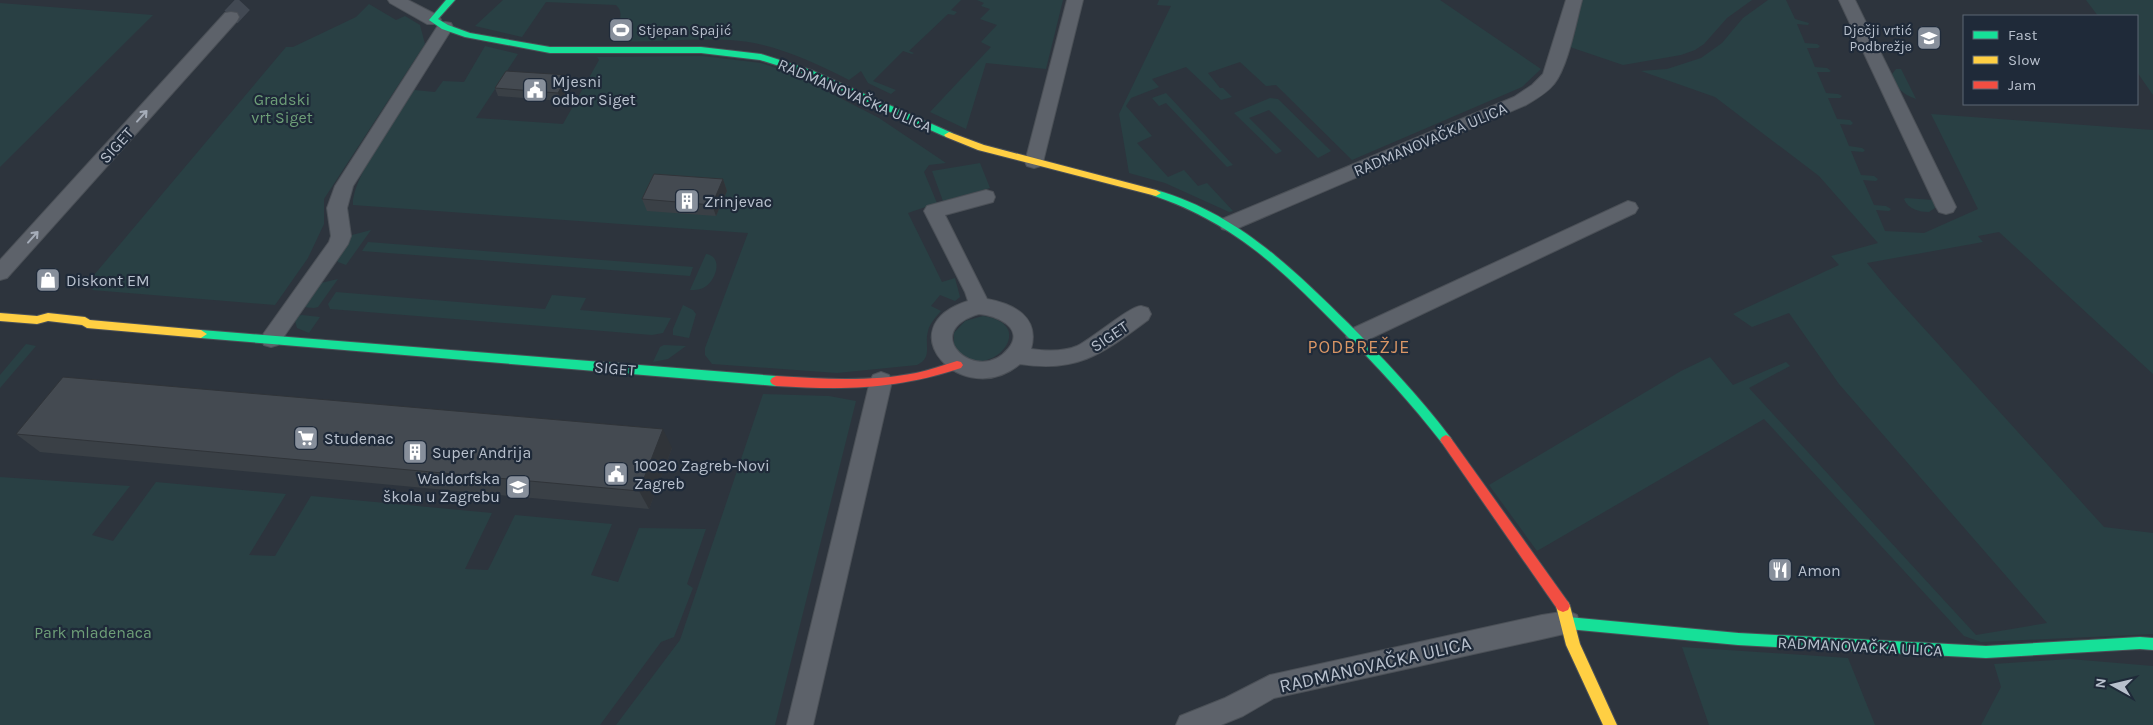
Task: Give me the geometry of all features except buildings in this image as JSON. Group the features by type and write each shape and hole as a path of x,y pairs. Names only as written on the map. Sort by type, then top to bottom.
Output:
{"street":[{"path":"396,0 439,23"},
{"path":"271,340 338,244 341,236 337,208 344,186 451,0"},
{"path":"1034,162 1075,0"},
{"name":"RADMANOVAČKA ULICA","path":"1229,224 1520,101 1535,92 1548,82 1552,74 1574,0"},
{"path":"1847,0 1946,207"},
{"name":"SIGET","path":"0,273 232,17"},
{"name":"RADMANOVAČKA ULICA","path":"439,23 468,35 557,51 702,50 761,57 808,72 922,125 981,148 1171,197 1195,206 1229,224 1248,237 1356,336 1398,380 1437,427 1564,608 1573,645 1610,725"},
{"path":"979,306 975,292 934,211 986,197"},
{"path":"1356,336 1628,208"},
{"path":"979,306 999,308 1018,321 1022,330 1023,341 1016,355 999,367 985,370 970,370 957,365 948,358 942,348 941,338 944,328 951,319 961,312 979,306"},
{"name":"SIGET","path":"1016,355 1041,359 1079,356 1093,349 1141,314"},
{"name":"SIGET","path":"0,317 37,320 42,325 79,328 87,324 819,384 881,382 915,377 957,365"},
{"path":"800,725 881,382"},
{"name":"RADMANOVAČKA ULICA","path":"1189,725 1234,707 1270,687 1542,626 1568,622 1738,639 1986,652 2140,643 2153,644"}],"green space":[{"path":"503,0 961,0 951,10 957,12 954,15 948,14 909,51 914,53 903,51 873,81 896,90 891,94 868,83 861,71 849,80 791,54 761,45 730,40 611,41 620,18 619,9 616,5 546,2 522,37 475,26"},
{"path":"977,0 1063,0 1046,69 986,63 966,129 930,112 991,47 981,42 997,25 980,19 990,9 981,6 984,3"},
{"path":"1159,0 1440,0 1541,69 1522,87 1352,160 1276,85 1266,86 1240,62 1208,73 1220,88 1223,88 1232,97 1221,100 1186,67 1152,79 1159,87 1131,98 1126,106 1152,136 1137,143 1168,177 1184,170 1198,186 1207,183 1233,211 1229,212 1165,183 1129,173 1119,114 1171,6 1157,5"},
{"path":"1580,0 1752,0 1727,18 1704,44 1695,50 1681,55 1623,65 1564,45 1574,37"},
{"path":"1768,0 1786,0 1795,19 1809,23 1808,25 1797,24 1805,43 1820,46 1818,48 1807,48 1815,67 1827,68 1831,71 1817,72 1826,93 1842,96 1840,98 1828,98 1837,119 1850,120 1853,123 1851,125 1840,124 1849,146 1865,150 1863,152 1851,151 1861,175 1874,176 1878,179 1876,181 1863,180 1874,205 1886,206 1891,209 1889,211 1876,210 1885,231 1924,233 1978,209 1931,114 2153,130 2153,374 1999,232 1978,236 1983,242 1867,263 1890,291 2104,527 2153,533 2153,634 1981,642 1964,636 1764,419 1537,551 1489,485 1681,371 1710,357 1733,385 1786,362 1790,366 1749,388 1976,635 2047,623 1839,384 1789,313 1752,327 1733,314 1839,265 1831,256 1878,243 1819,176 1715,97 1641,71 1667,69 1701,58 1722,43 1743,18"},
{"path":"2086,0 2153,0 2153,95 2138,73 2138,15 2097,15"},
{"path":"0,3 153,15 0,167"},
{"name":"Gradski vrt Siget","path":"369,4 396,20 405,16 420,25 425,44 324,199 324,224 308,258 275,305 92,290 98,281 93,280 94,275 286,47 293,47 356,17"},
{"path":"485,46 518,54 476,118 563,124 599,60 597,57 702,56 761,63 810,80 809,82 879,118 946,163 929,165 924,172 937,203 908,213 942,282 955,278 960,297 955,301 940,295 931,306 941,311 929,328 925,359 917,365 837,373 712,364 705,355 705,348 748,233 353,205 360,179 368,163 414,90 435,92 443,81 464,82"},
{"path":"1896,69 1901,69 1916,99 1903,93 1895,83 1892,74"},
{"path":"1166,93 1233,165 1227,167 1166,103 1159,106 1152,98"},
{"path":"1270,98 1278,99 1331,151 1318,158 1269,110 1249,118 1282,151 1276,154 1234,113"},
{"path":"980,163 990,188 943,201 932,171"},
{"path":"1904,199 1933,200 1935,208 1929,212 1918,211 1908,205"},
{"path":"371,230 346,265 338,262 336,258 352,235"},
{"path":"368,242 693,267 690,276 362,251"},
{"path":"706,254 712,256 717,265 714,276 703,288 690,290"},
{"path":"338,279 318,307 303,307 321,283"},
{"path":"336,292 545,309 552,295 586,298 580,310 671,318 663,333 652,335 330,309 328,304"},
{"path":"683,305 693,310 696,314 689,338 673,335 673,329"},
{"path":"297,316 320,317 309,333 297,328 295,321"},
{"path":"983,316 1000,322 1008,331 1008,341 1002,351 992,358 979,361 966,358 954,347 954,333 965,321"},
{"path":"26,344 36,346 0,388 0,375"},
{"path":"664,345 686,346 668,359 653,362 660,347"},
{"path":"763,394 829,396 856,401 775,725 616,725 680,640"},
{"name":"Park mladenaca","path":"0,477 130,486 92,535 113,541 156,482 286,494 249,555 275,556 311,496 492,513 465,569 488,570 515,515 612,524 591,575 618,582 639,528 706,529 687,584 693,588 674,637 661,642 600,725 0,725"},
{"path":"1682,647 1848,658 1875,725 1709,725"},
{"path":"2070,659 2153,666 2153,725 1981,725 2001,687 1994,664"}],"tunnel":[{"path":"231,17 247,0"}],"traffic: fast":[{"path":"451,0 433,20 445,27 468,35 550,50 701,50 761,57 808,72 949,135"},
{"path":"1156,193 1184,202 1211,215 1236,230 1283,267 1387,370 1446,440"},
{"path":"201,334 776,381"},
{"path":"1568,623 1738,639 1986,652 2140,643 2153,644"}],"traffic: slow":[{"path":"949,135 981,148 1156,193"},
{"path":"0,317 37,320 48,317 85,321 87,324 201,334"},
{"path":"1563,606 1573,645 1610,725"}],"traffic: jam":[{"path":"776,381 828,384 881,382 916,377 957,365"},
{"path":"1446,440 1563,606"}],"place":[{"name":"Stjepan Spajić","path":"621,30"},
{"name":"Dječji vrtić Podbrežje","path":"1929,38"},
{"name":"Mjesni odbor Siget","path":"535,90"},
{"name":"Zrinjevac","path":"687,201"},
{"name":"Diskont EM","path":"48,280"},
{"name":"Studenac","path":"306,438"},
{"name":"Super Andrija","path":"415,452"},
{"name":"10020 Zagreb-Novi Zagreb","path":"616,474"},
{"name":"Waldorfska škola u Zagrebu","path":"518,487"},
{"name":"Amon","path":"1780,570"}],"district":[{"name":"PODBREŽJE","path":"1359,347"}]}
